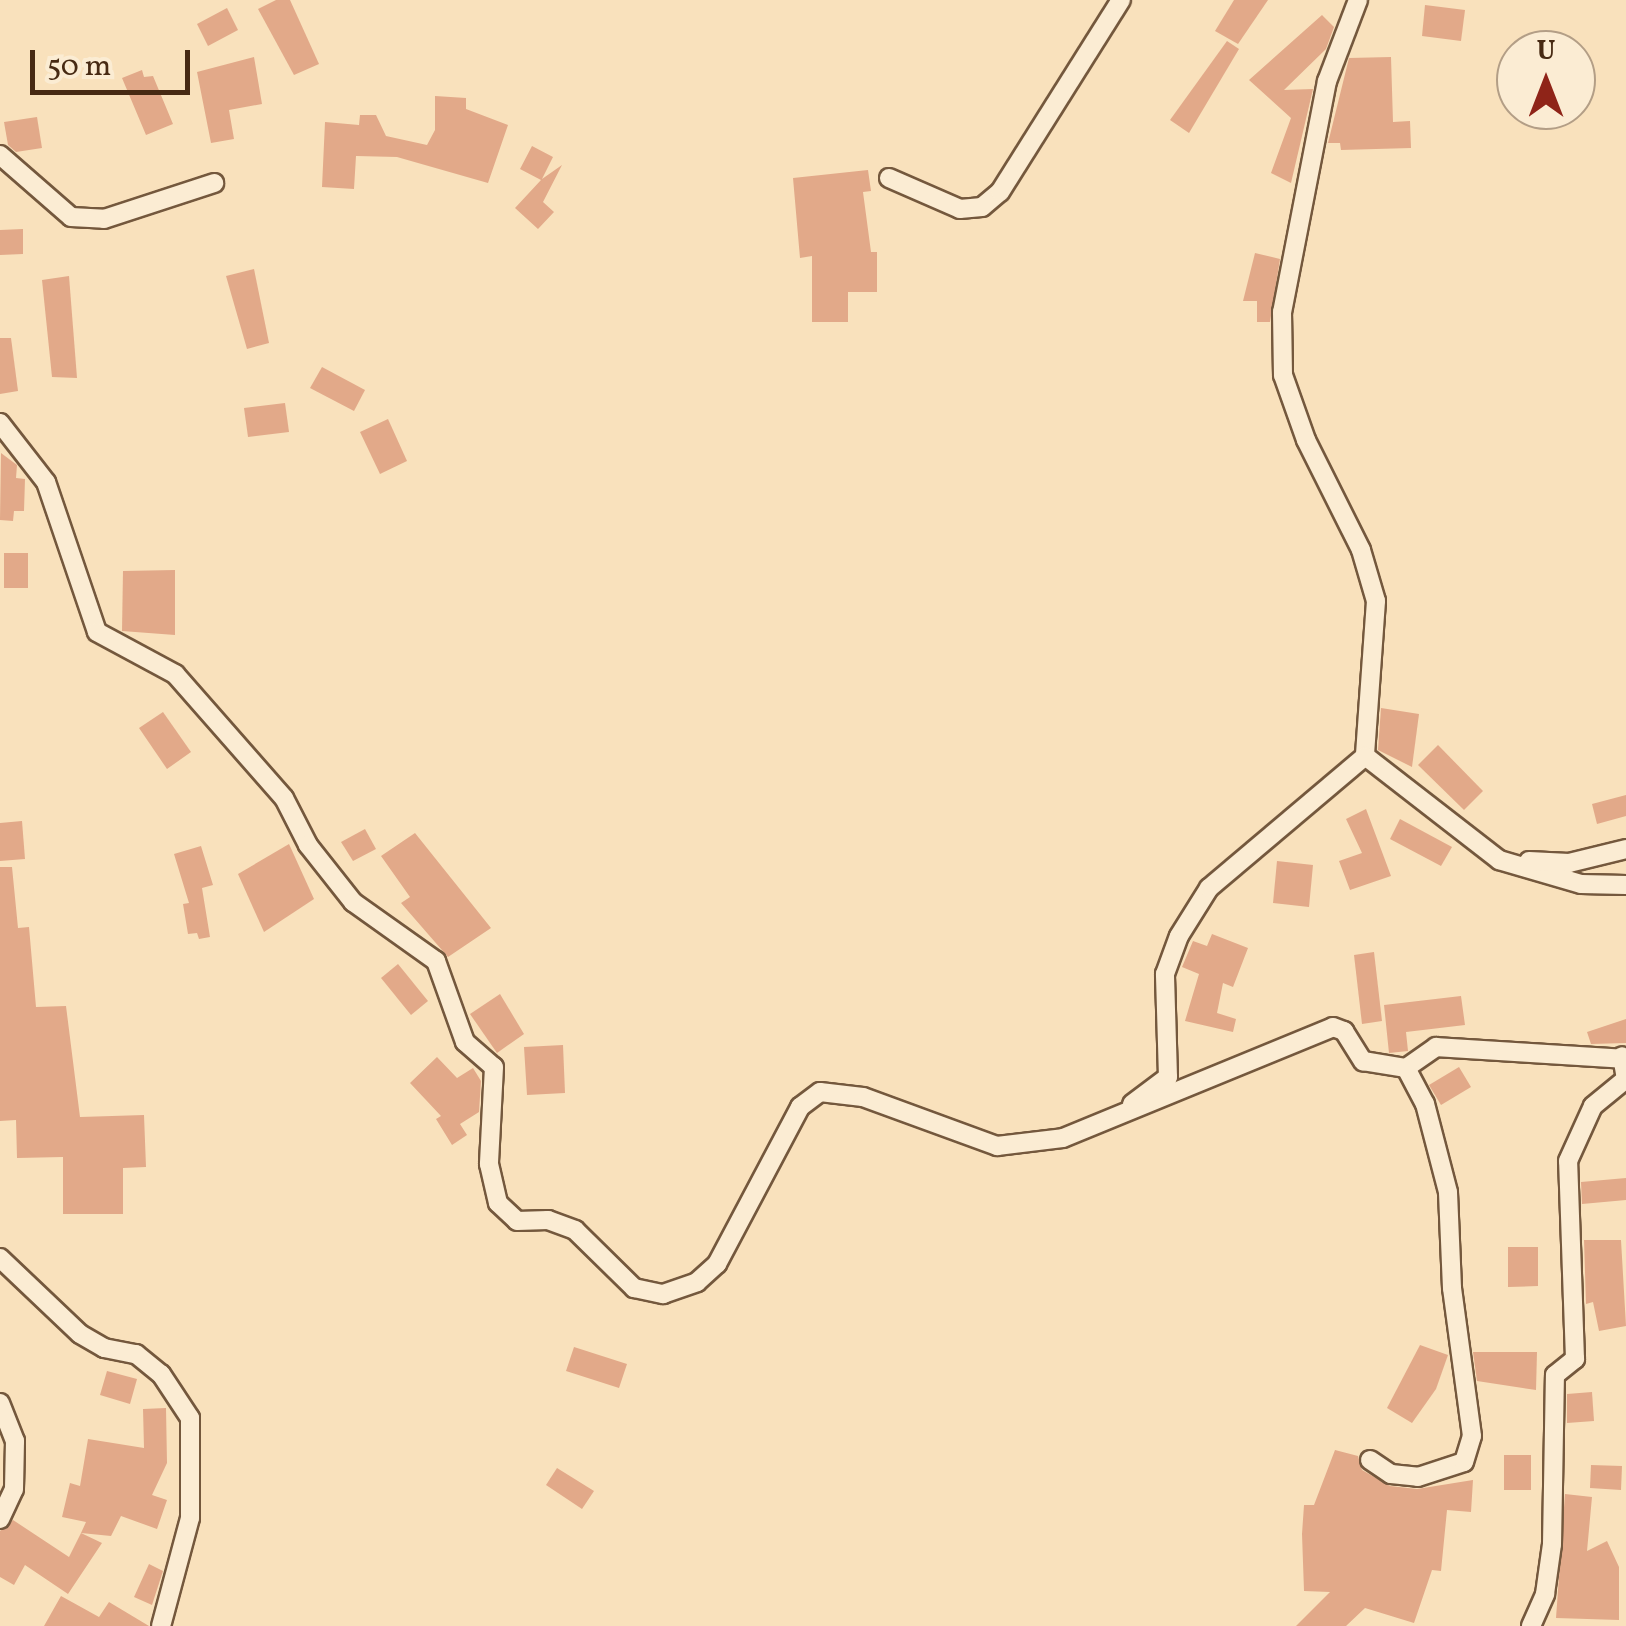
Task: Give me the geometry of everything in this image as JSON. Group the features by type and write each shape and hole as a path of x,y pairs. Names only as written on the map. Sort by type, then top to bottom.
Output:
{"street":[{"path":"889,178 960,209 982,208 1000,192 1122,0"},
{"path":"1114,1118 1168,1077 1165,974 1179,936 1209,888 1366,756 1376,601 1361,550 1306,440 1283,375 1282,328 1327,82 1358,0"},
{"path":"0,155 70,217 104,219 214,183"},
{"path":"0,423 46,482 97,632 175,674 284,798 308,845 353,902 436,961 449,984 448,1010 465,1042 494,1067 488,1164 498,1203 518,1221 562,1222 622,1279 663,1294 697,1282 717,1264 800,1107 820,1092 863,1097 997,1146 1063,1138 1334,1027 1344,1032 1363,1061 1406,1068 1436,1047 1624,1057 1626,1079 1593,1106 1568,1161 1575,1360 1554,1375 1552,1544 1545,1594 1531,1626"},
{"path":"1366,756 1499,860 1581,884 1626,885"},
{"path":"1499,860 1570,864 1626,849"},
{"path":"1370,1460 1391,1474 1418,1477 1464,1462 1472,1436 1452,1288 1448,1192 1425,1104 1406,1068"},
{"path":"0,1258 80,1334 104,1348 136,1354 161,1374 190,1418 190,1518 161,1626"},
{"path":"0,1403 15,1440 14,1488 0,1519"}],"building":[{"path":"276,0 290,0 319,64 294,75 258,9"},
{"path":"1234,0 1268,0 1238,44 1215,31"},
{"path":"1425,5 1465,10 1461,41 1422,36"},
{"path":"227,8 238,30 208,46 197,24"},
{"path":"1322,15 1334,27 1326,49 1284,90 1313,89 1291,183 1271,173 1291,118 1249,80"},
{"path":"1227,41 1239,49 1189,133 1170,120"},
{"path":"254,57 262,104 229,110 234,139 211,143 197,72"},
{"path":"1391,57 1393,122 1410,121 1411,148 1341,150 1340,143 1328,143 1349,58"},
{"path":"142,70 144,77 153,76 173,124 146,135 122,78"},
{"path":"435,96 466,98 466,109 508,125 488,183 397,157 356,156 354,189 322,187 325,122 359,125 360,115 376,115 386,136 427,145 435,130"},
{"path":"37,117 42,148 16,152 8,145 4,122"},
{"path":"532,146 553,157 542,179 562,165 543,202 554,212 538,229 515,208 541,180 520,169"},
{"path":"868,170 871,191 863,192 871,252 877,252 877,292 848,292 848,322 812,322 812,256 800,258 793,178"},
{"path":"23,229 23,254 0,255 0,230"},
{"path":"1255,253 1280,259 1270,322 1257,322 1257,301 1243,301"},
{"path":"254,269 269,343 247,349 226,276"},
{"path":"69,276 77,378 52,377 42,280"},
{"path":"0,338 11,338 18,391 0,394"},
{"path":"322,367 365,390 354,411 310,388"},
{"path":"285,403 289,432 248,437 244,408"},
{"path":"388,419 407,461 380,474 360,432"},
{"path":"1,453 17,465 16,478 25,479 24,511 14,511 13,521 0,520"},
{"path":"4,553 28,553 28,588 4,588"},
{"path":"175,570 175,635 122,631 123,571"},
{"path":"1381,708 1419,714 1412,767 1378,750"},
{"path":"163,712 191,752 167,769 139,728"},
{"path":"1438,745 1483,791 1464,810 1418,765"},
{"path":"1626,795 1626,816 1597,824 1592,804"},
{"path":"1366,809 1391,876 1350,890 1339,861 1362,853 1346,819"},
{"path":"1400,819 1452,847 1441,866 1390,839"},
{"path":"22,821 25,859 0,861 0,823"},
{"path":"365,829 376,849 353,861 341,842"},
{"path":"415,833 491,928 448,957 401,903 410,897 381,856"},
{"path":"289,844 314,899 264,932 238,874"},
{"path":"201,846 213,885 202,888 210,937 199,939 197,933 188,934 183,904 189,903 174,854"},
{"path":"1277,861 1313,865 1309,907 1273,903"},
{"path":"0,867 12,867 18,928 29,927 36,1007 66,1006 80,1117 144,1115 146,1167 123,1168 123,1214 63,1214 63,1157 17,1158 16,1120 0,1121"},
{"path":"1212,934 1248,948 1233,987 1223,983 1217,1013 1236,1019 1233,1032 1185,1021 1199,974 1182,967 1193,941 1207,946"},
{"path":"1374,952 1382,1021 1362,1024 1354,955"},
{"path":"398,964 428,1001 411,1015 381,978"},
{"path":"500,994 524,1034 497,1053 470,1014"},
{"path":"1461,996 1465,1025 1406,1032 1408,1051 1389,1053 1384,1005"},
{"path":"1626,1019 1626,1043 1591,1044 1587,1032"},
{"path":"563,1045 565,1093 527,1095 524,1047"},
{"path":"437,1057 457,1078 473,1068 481,1081 479,1112 460,1124 467,1135 452,1145 436,1119 441,1116 410,1083"},
{"path":"1459,1067 1471,1087 1441,1105 1429,1085"},
{"path":"1626,1178 1626,1200 1582,1204 1581,1182"},
{"path":"1584,1240 1621,1240 1626,1326 1599,1331 1593,1302 1586,1304"},
{"path":"1508,1247 1538,1247 1538,1286 1508,1287"},
{"path":"1420,1345 1448,1355 1436,1389 1412,1423 1387,1408"},
{"path":"574,1347 627,1364 619,1388 566,1371"},
{"path":"1473,1352 1537,1352 1536,1390 1477,1381"},
{"path":"107,1371 137,1379 130,1404 100,1395"},
{"path":"1592,1392 1594,1421 1567,1423 1567,1394"},
{"path":"166,1408 167,1463 152,1495 167,1500 157,1529 121,1516 111,1536 81,1533 86,1522 62,1517 70,1483 80,1486 88,1439 144,1448 143,1409"},
{"path":"1335,1450 1358,1456 1362,1470 1390,1486 1417,1489 1473,1480 1471,1512 1447,1510 1441,1571 1432,1570 1414,1623 1365,1608 1346,1626 1296,1626 1330,1592 1304,1591 1302,1534 1304,1505 1314,1505"},
{"path":"1504,1455 1531,1455 1531,1490 1504,1490"},
{"path":"1591,1465 1622,1466 1621,1490 1590,1488"},
{"path":"557,1468 594,1491 582,1509 546,1485"},
{"path":"1565,1494 1592,1497 1587,1551 1607,1541 1619,1567 1619,1620 1556,1618"},
{"path":"13,1520 69,1557 81,1533 102,1543 68,1594 25,1565 14,1585 0,1577 0,1531"},
{"path":"149,1564 163,1571 152,1605 134,1597"},
{"path":"61,1596 99,1617 109,1602 149,1626 44,1626"}]}
